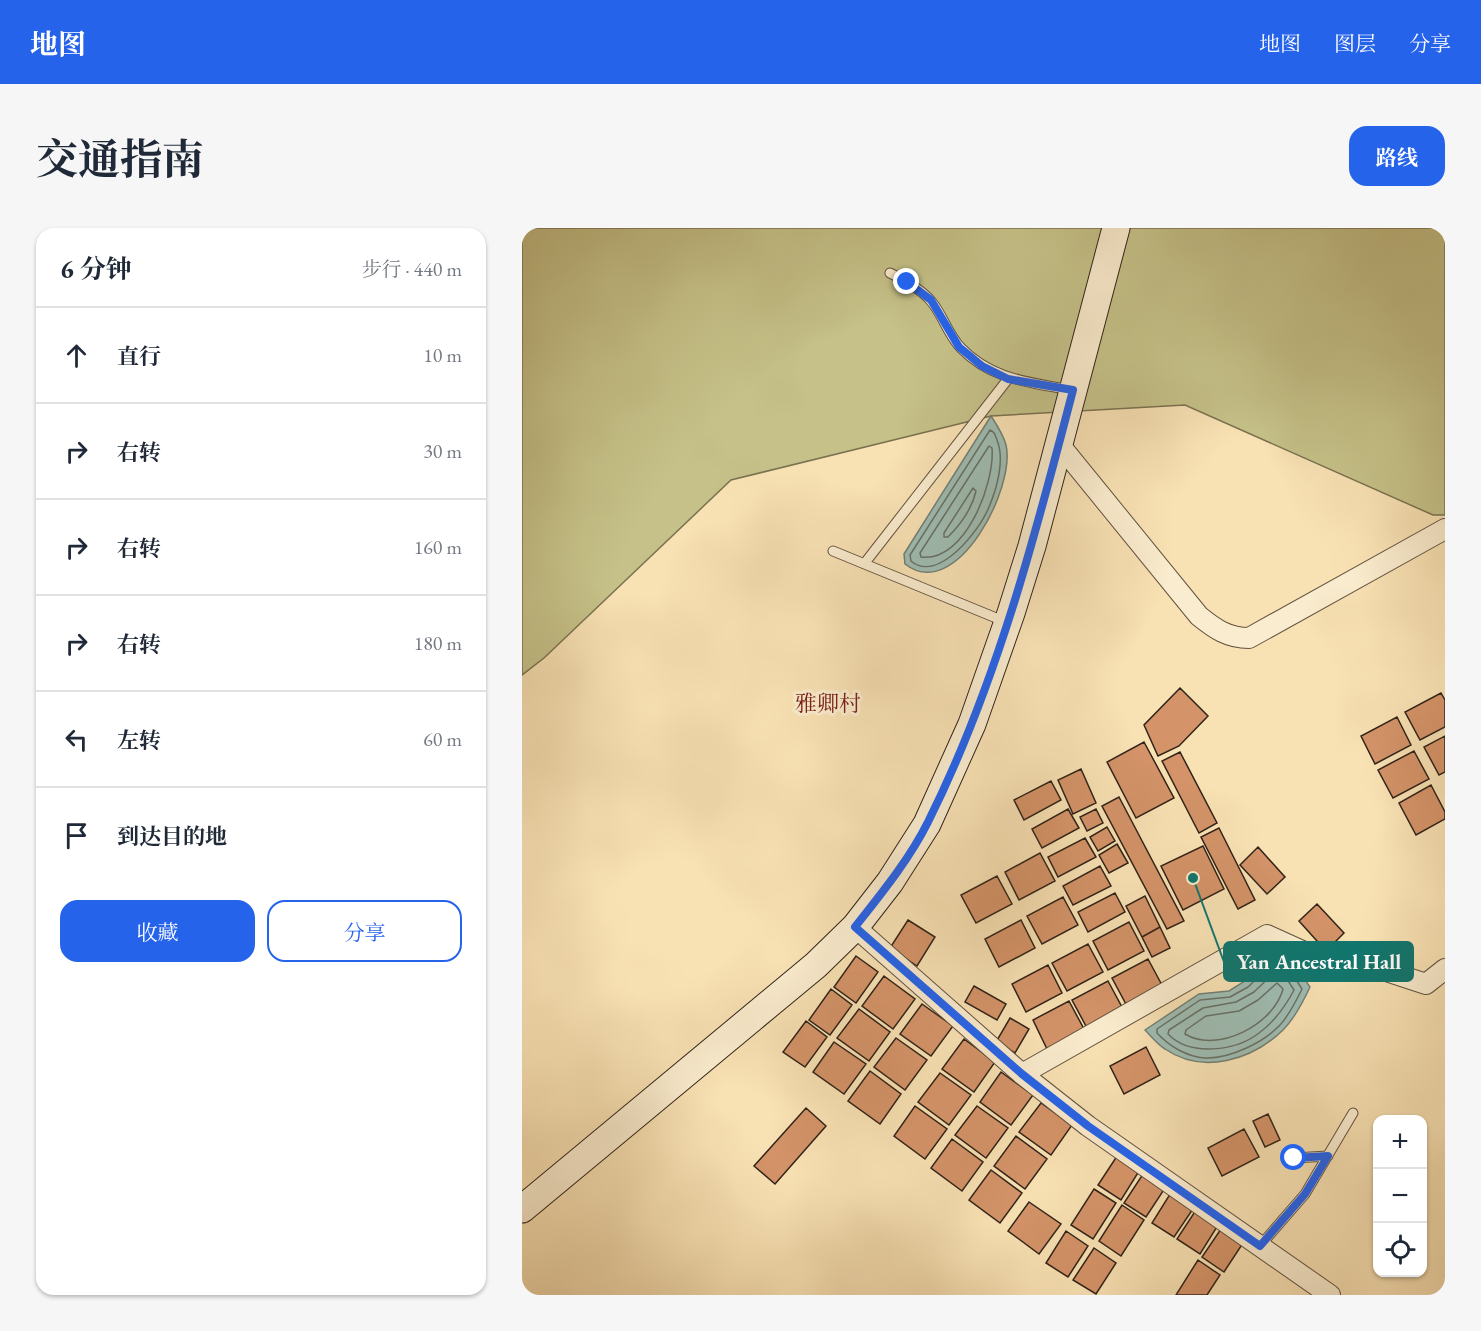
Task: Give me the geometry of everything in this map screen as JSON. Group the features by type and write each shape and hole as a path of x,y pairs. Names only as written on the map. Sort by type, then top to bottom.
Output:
{"main road":[{"path":"522,1209 816,965 855,927 890,882 927,824 972,724 1008,622 1032,546 1116,228"}],"street":[{"path":"1059,444 1199,616 1216,630 1236,638 1249,638 1445,529"},
{"path":"855,927 1022,1074 1088,1126 1330,1295"},
{"path":"1022,1074 1267,935 1342,969 1359,962 1426,984 1445,969"}],"lane":[{"path":"890,273 907,282 931,300 959,347 982,366 1008,379 1073,390"},
{"path":"864,564 1008,379"},
{"path":"833,551 1008,622"},
{"path":"1260,1246 1305,1194 1353,1113"},
{"path":"1294,1158 1328,1156"}],"shaded area":[{"path":"522,228 1439,228 1445,238 1445,515 1433,515 1185,405 991,416 731,480 544,658 522,675"}],"water":[{"path":"991,416 1005,441 1007,464 1002,487 992,512 978,536 962,555 944,568 924,572 905,564 904,554"},
{"path":"1281,945 1310,987 1298,1010 1283,1030 1257,1049 1227,1060 1195,1061 1180,1057 1165,1049 1145,1030 1199,994 1229,991 1245,981"}],"building":[{"path":"1180,688 1208,716 1179,746 1158,756 1144,725"},
{"path":"1441,693 1445,700 1445,727 1420,740 1405,712"},
{"path":"1397,717 1411,745 1375,764 1361,736"},
{"path":"1445,736 1445,772 1439,775 1424,747"},
{"path":"1144,742 1174,798 1136,818 1107,762"},
{"path":"1414,751 1429,779 1393,798 1378,770"},
{"path":"1180,752 1217,823 1199,833 1162,761"},
{"path":"1081,769 1096,803 1073,814 1058,780"},
{"path":"1051,781 1061,800 1024,820 1014,800"},
{"path":"1431,785 1445,812 1445,819 1416,835 1399,803"},
{"path":"1119,797 1184,921 1167,929 1102,806"},
{"path":"1068,809 1079,828 1042,848 1032,829"},
{"path":"1096,809 1103,823 1087,831 1080,817"},
{"path":"1107,827 1115,841 1098,851 1090,837"},
{"path":"1219,828 1255,900 1238,909 1201,837"},
{"path":"1085,838 1096,857 1058,877 1048,857"},
{"path":"1117,844 1128,863 1109,873 1099,855"},
{"path":"1203,846 1224,889 1183,910 1161,866"},
{"path":"1258,847 1285,877 1267,894 1240,865"},
{"path":"1040,853 1055,881 1019,900 1005,872"},
{"path":"1100,866 1111,886 1073,905 1063,886"},
{"path":"997,876 1012,904 976,923 961,895"},
{"path":"1115,893 1125,912 1088,932 1078,912"},
{"path":"1145,896 1160,927 1142,937 1126,906"},
{"path":"1063,897 1078,925 1042,944 1027,916"},
{"path":"1317,904 1344,933 1326,951 1299,921"},
{"path":"908,920 935,937 917,966 890,948"},
{"path":"1021,920 1035,948 999,967 985,939"},
{"path":"1129,922 1144,951 1108,970 1093,941"},
{"path":"1160,927 1170,948 1152,957 1142,937"},
{"path":"1088,944 1103,972 1067,991 1052,963"},
{"path":"856,956 878,972 856,1003 834,987"},
{"path":"1148,959 1163,987 1127,1006 1112,978"},
{"path":"1048,965 1062,993 1026,1012 1012,984"},
{"path":"884,976 915,999 893,1029 862,1006"},
{"path":"1108,981 1123,1009 1087,1028 1072,1000"},
{"path":"974,986 1006,1004 997,1020 965,1002"},
{"path":"831,989 852,1005 830,1035 809,1020"},
{"path":"1069,1001 1084,1029 1047,1049 1033,1020"},
{"path":"922,1004 953,1026 931,1056 900,1034"},
{"path":"859,1009 890,1032 869,1061 837,1038"},
{"path":"1010,1018 1029,1029 1015,1053 996,1042"},
{"path":"806,1021 827,1037 805,1067 783,1052"},
{"path":"896,1038 927,1060 905,1090 874,1067"},
{"path":"964,1039 995,1062 974,1092 942,1069"},
{"path":"834,1042 866,1064 844,1094 813,1072"},
{"path":"1146,1047 1160,1075 1124,1094 1110,1066"},
{"path":"870,1071 901,1094 880,1124 848,1101"},
{"path":"1001,1072 1033,1095 1011,1125 980,1102"},
{"path":"940,1073 971,1095 949,1125 918,1102"},
{"path":"1041,1103 1072,1125 1051,1155 1019,1132"},
{"path":"915,1106 947,1129 925,1159 894,1136"},
{"path":"977,1106 1008,1128 986,1158 955,1135"},
{"path":"806,1108 826,1126 775,1184 754,1166"},
{"path":"1268,1114 1280,1140 1265,1147 1253,1121"},
{"path":"1244,1129 1259,1157 1222,1176 1208,1148"},
{"path":"1016,1136 1047,1159 1025,1189 994,1166"},
{"path":"952,1139 983,1162 962,1191 931,1168"},
{"path":"1119,1153 1141,1168 1121,1200 1098,1185"},
{"path":"991,1170 1022,1193 1000,1223 969,1200"},
{"path":"1145,1171 1167,1185 1146,1217 1124,1203"},
{"path":"1094,1189 1116,1203 1093,1239 1071,1225"},
{"path":"1172,1191 1195,1206 1174,1237 1152,1223"},
{"path":"1029,1202 1061,1224 1039,1254 1008,1231"},
{"path":"1122,1205 1144,1220 1121,1256 1099,1241"},
{"path":"1198,1207 1220,1222 1200,1254 1177,1239"},
{"path":"1223,1226 1245,1240 1224,1272 1202,1257"},
{"path":"1066,1231 1088,1246 1068,1277 1046,1263"},
{"path":"1094,1248 1116,1263 1096,1294 1073,1280"},
{"path":"1198,1260 1220,1275 1207,1295 1176,1295"}],"place":[{"name":"Yan Ancestral Hall","path":"1193,878"}],"district":[{"name":"雅卿村","path":"828,703"}],"route":[{"path":"907,282 931,300 959,347 982,366 1008,379 1073,390 1032,546 972,724 927,824 890,882 855,927 1022,1074 1088,1126 1260,1246 1305,1194 1328,1156 1294,1158"}]}
